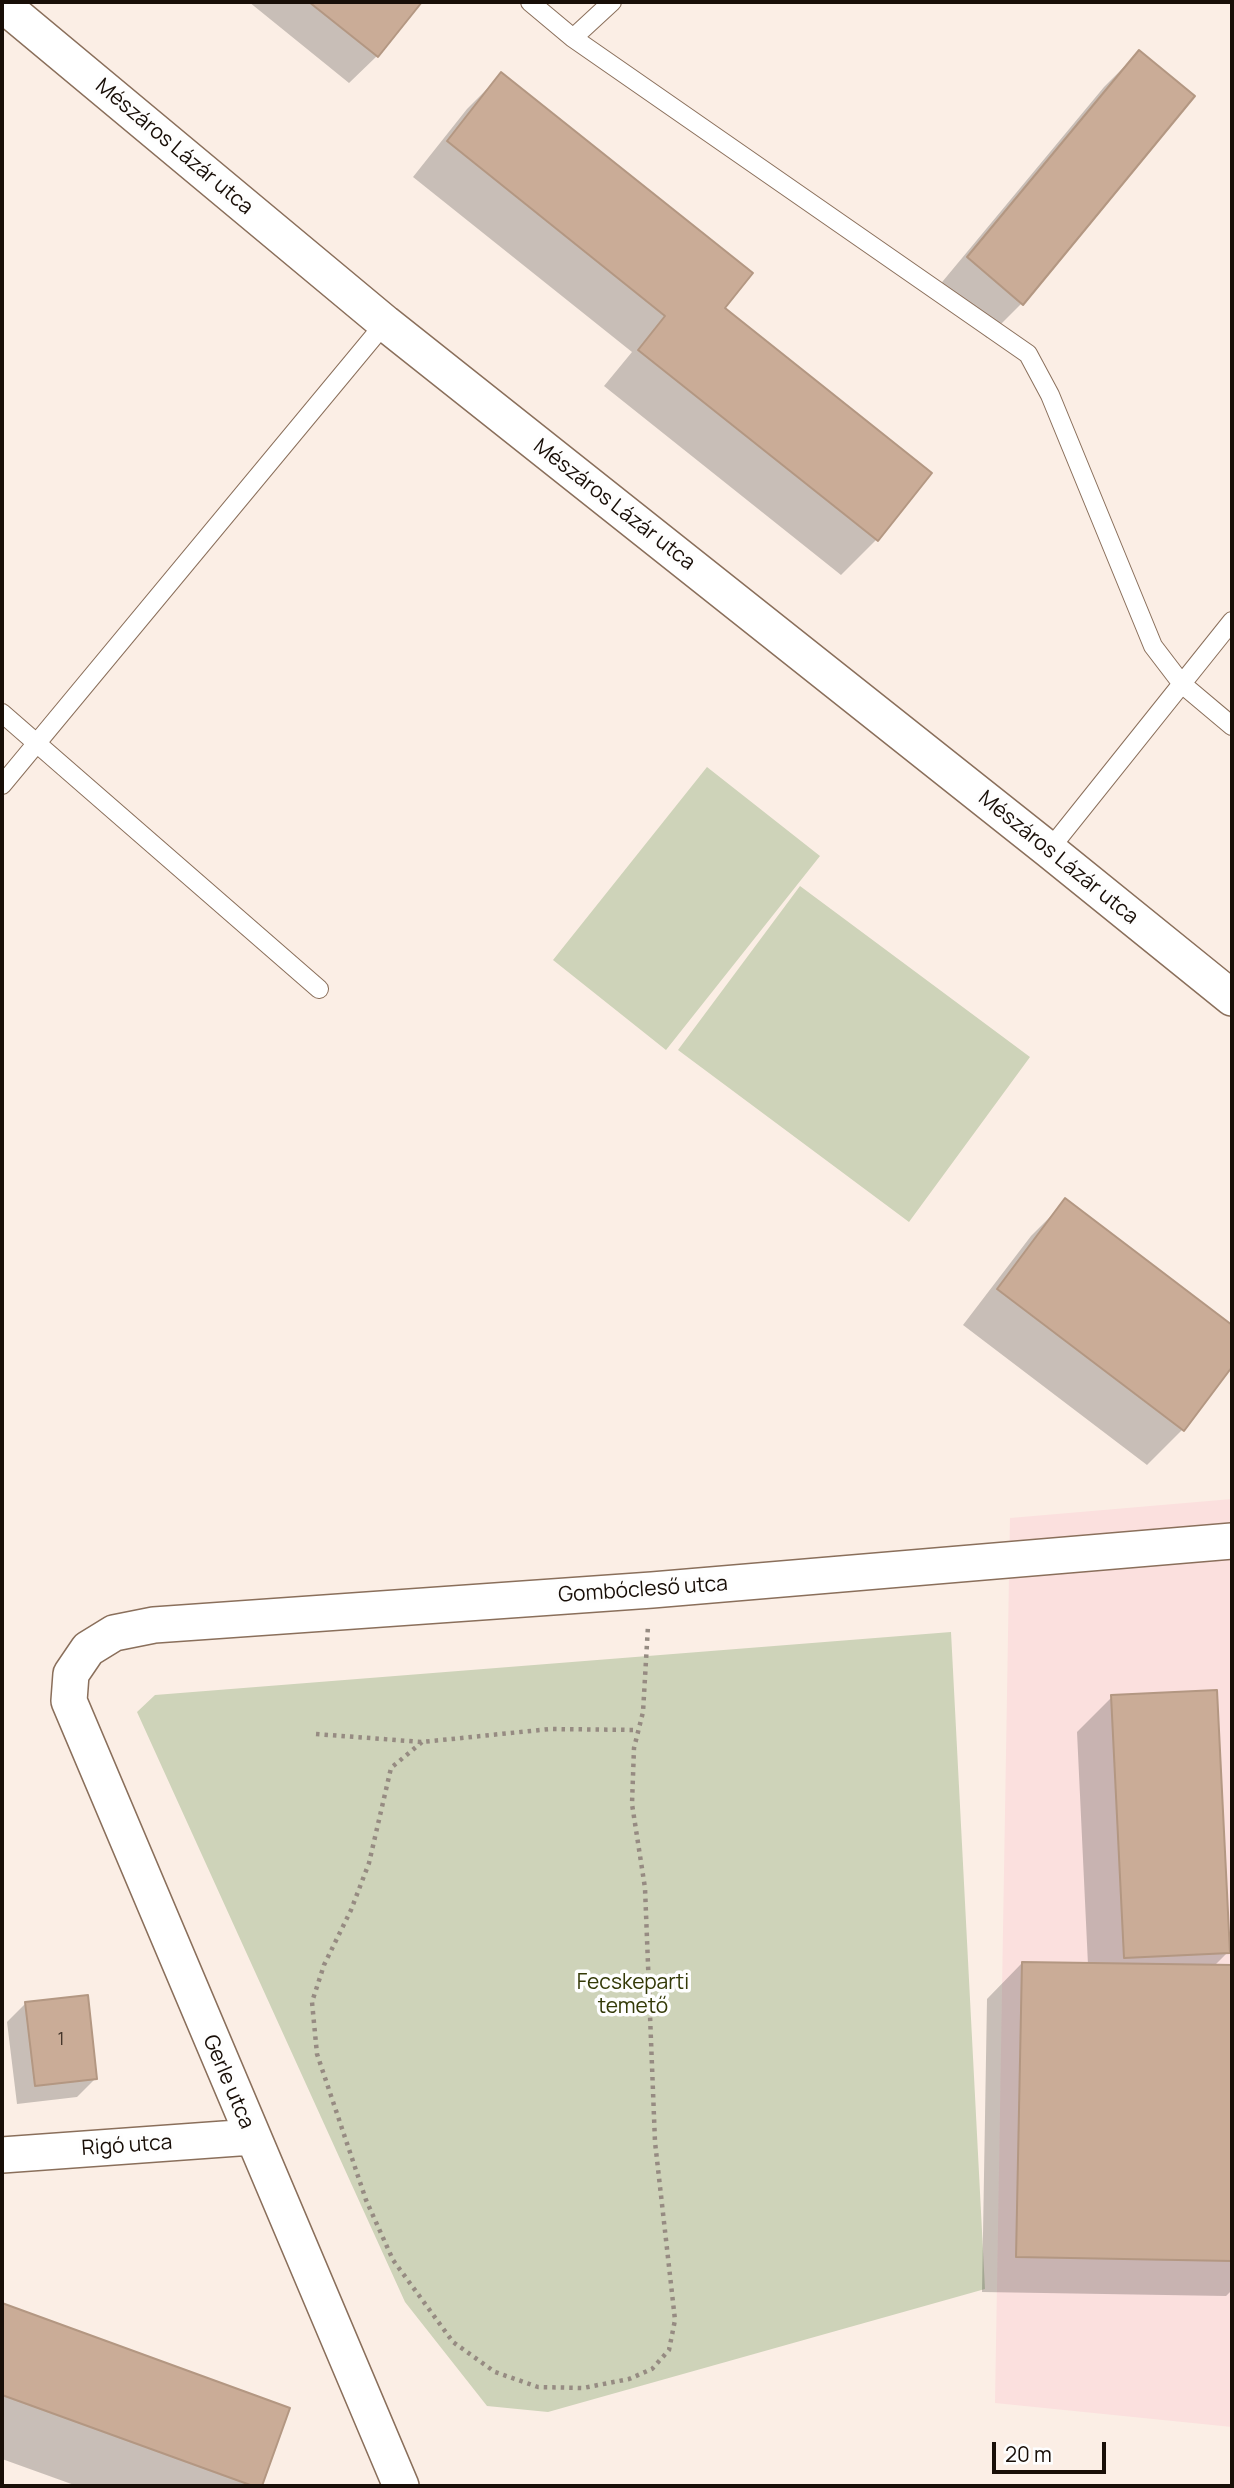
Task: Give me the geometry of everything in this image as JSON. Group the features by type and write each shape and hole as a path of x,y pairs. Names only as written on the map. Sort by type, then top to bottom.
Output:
{"street":[{"name":"Mészáros Lázár utca","path":"2,4 385,323 1232,998"},
{"name":"Gombócleső utca","path":"71,1674 88,1649 114,1633 154,1625 652,1590 1232,1541"},
{"name":"Gerle utca","path":"71,1674 69,1701 82,1734 401,2486"},
{"name":"Rigó utca","path":"2,2155 252,2137"}],"lane":[{"path":"530,2 573,38 1028,354 1050,395 1153,646 1182,684 1232,726"},
{"path":"573,38 612,2"},
{"path":"2,785 385,323"},
{"path":"1049,850 1232,621"},
{"path":"2,713 318,989"}],"path":[{"path":"422,1742 391,1768 369,1863 351,1910 324,1965 312,2002 317,2054 366,2200 393,2260 453,2342 495,2372 538,2387 583,2388 629,2379 652,2370 670,2350 675,2320 655,2143 645,1888 632,1804 634,1748 643,1712 652,1590"},
{"path":"316,1734 422,1742 550,1729 638,1730"}],"shaded area":[{"path":"1232,1499 1232,2427 995,2403 1010,1518"}],"green space":[{"path":"707,767 820,856 666,1050 553,960"},
{"path":"800,886 1030,1057 909,1222 678,1050"},
{"name":"Fecskeparti temető","path":"951,1632 985,2289 548,2412 487,2406 405,2302 137,1712 155,1695"}],"building":[{"path":"309,2 422,2 378,57"},
{"path":"1139,50 1195,96 1023,305 967,257"},
{"path":"501,72 753,273 725,308 932,473 878,541 638,350 665,316 447,141"},
{"path":"1065,1198 1232,1325 1232,1367 1184,1431 997,1289"},
{"path":"1217,1690 1230,1953 1124,1958 1111,1695"},
{"path":"1022,1962 1232,1965 1232,2261 1016,2257"},
{"path":"88,1995 97,2079 35,2086 25,2002"},
{"path":"2,2303 290,2408 262,2486 253,2486 2,2395"}]}
